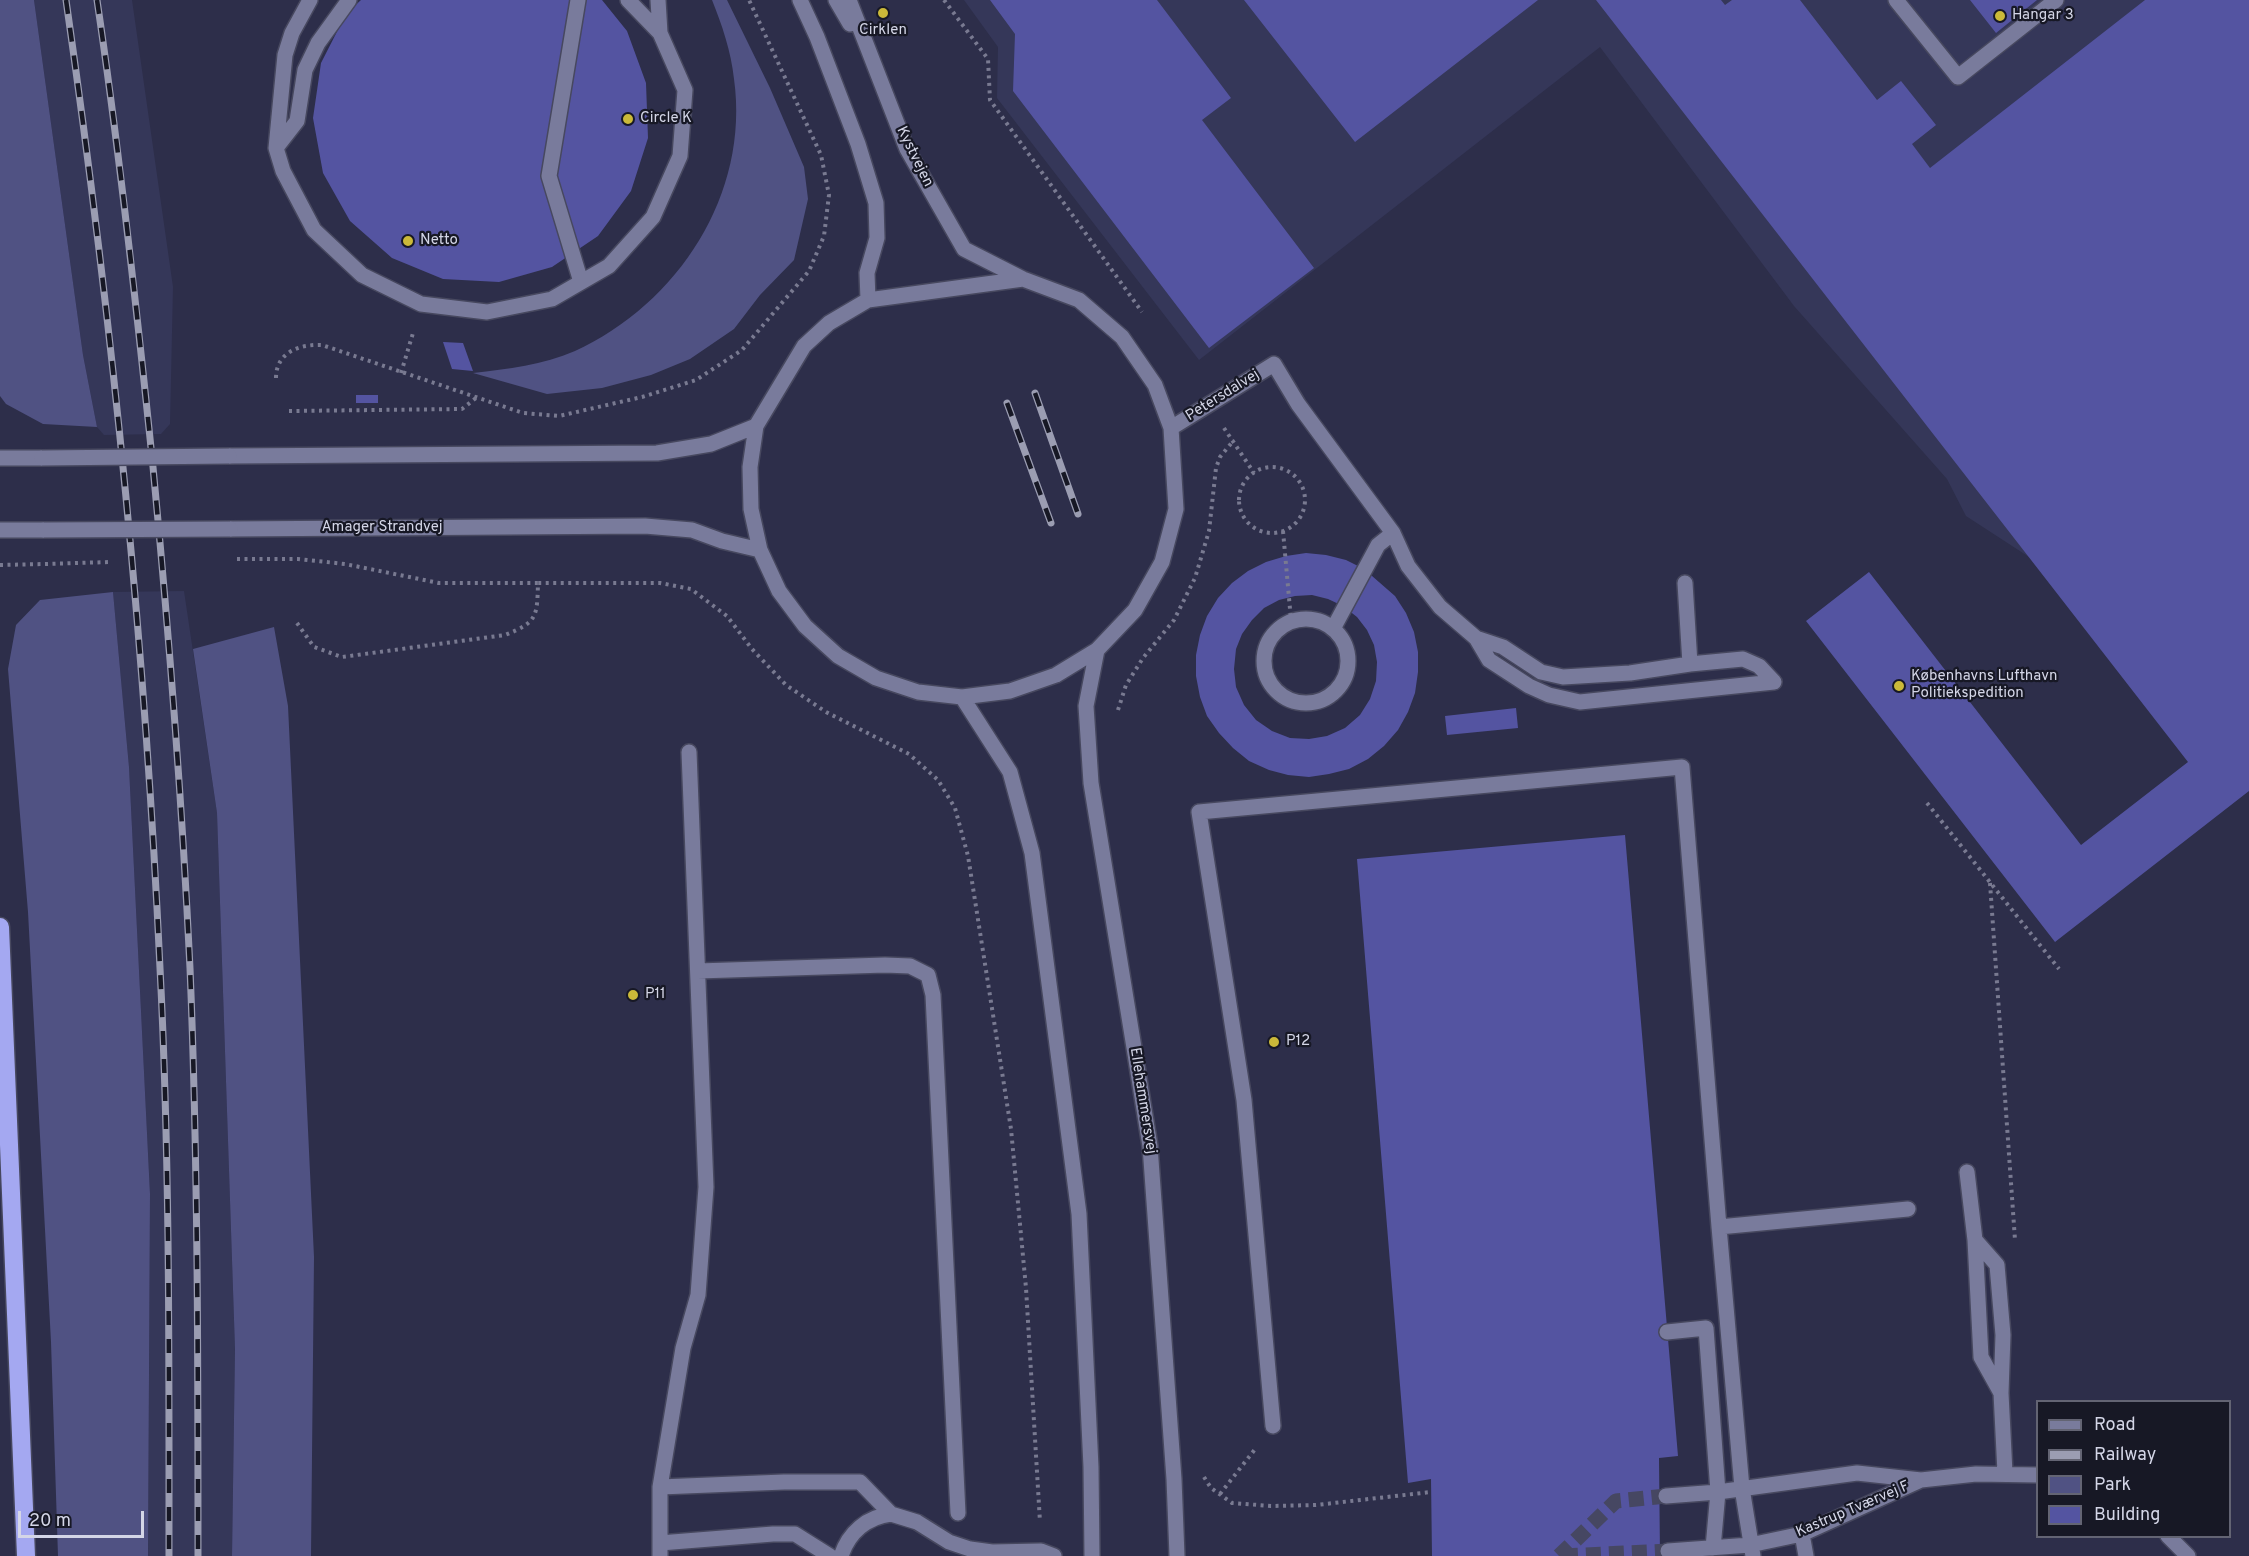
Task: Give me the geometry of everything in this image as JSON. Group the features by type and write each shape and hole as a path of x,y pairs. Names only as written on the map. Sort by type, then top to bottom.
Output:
{"highway":[{"path":"0,927 26,1556"}],"street":[{"path":"310,0 292,33 285,54 276,148 283,171 314,230 362,275 421,304 487,312 552,299 609,266 653,217 680,156 685,90 660,33 658,0"},
{"path":"276,148 297,121 305,69 318,43 349,0"},
{"path":"578,0 549,176 581,282"},
{"path":"628,0 660,33"},
{"path":"800,0 837,90 876,203 877,238 867,273 868,300"},
{"path":"836,0 878,73"},
{"name":"Kystvejen","path":"756,426 750,467 751,509 760,550 779,591 805,626 838,656 876,678 918,692 962,696 1010,691 1047,679 1097,650 1135,610 1162,562 1176,509 1171,428 1155,385 1122,337 1078,300 1023,279 964,249 907,149 849,0"},
{"path":"1896,0 1958,76 2056,0"},
{"path":"280,93 305,69"},
{"path":"0,458 657,453 711,444 756,426 804,346 829,323 868,300 1023,279"},
{"name":"Petersdalvej","path":"1171,428 1274,364 1298,404 1393,533"},
{"name":"Amager Strandvej","path":"0,530 645,526 692,530 722,541 760,550"},
{"path":"1334,627 1378,545 1393,533 1408,566 1449,616 1476,638 1489,660 1529,686 1549,695 1580,702 1774,682 1759,666 1743,659 1630,673 1563,677 1541,672 1503,647 1476,638"},
{"path":"1685,583 1690,664"},
{"path":"1314,618 1334,627 1346,646 1348,668 1340,688 1321,701 1299,704 1279,694 1266,676 1264,654 1273,633 1291,620 1314,618"},
{"name":"Ellehammersvej","path":"1097,650 1086,706 1091,783 1150,1146 1174,1479 1177,1556"},
{"path":"962,696 1010,772 1032,853 1079,1214 1091,1467 1092,1556"},
{"path":"689,752 706,1188 699,1295 683,1348 660,1487 660,1550 773,1534 795,1534 830,1556"},
{"path":"1273,1426 1245,1100 1199,812 1682,767 1719,1227 1742,1488 1751,1550"},
{"path":"698,971 885,965 910,966 928,975 933,995 957,1513"},
{"path":"1968,1172 1975,1240 1981,1357 2001,1393"},
{"path":"1719,1227 1908,1209"},
{"path":"1975,1240 1997,1265 2003,1335 2001,1393 2005,1473"},
{"path":"1667,1332 1706,1328 1718,1492 1713,1548"},
{"path":"1666,1496 1718,1492 1857,1473 1921,1480"},
{"name":"Kastrup Tværvej F","path":"1668,1551 1713,1548 1751,1550 1802,1534 1921,1480 1976,1474 2036,1475"},
{"path":"660,1487 784,1482 860,1482 891,1514"},
{"path":"841,1556 844,1545 864,1523 878,1516 891,1514 917,1522 949,1542 970,1549 992,1552 1041,1551 1054,1556"},
{"path":"1802,1534 1806,1556"},
{"path":"2170,1538 2188,1556"}],"path":[{"path":"276,378 276,370 282,358 297,348 311,344 341,350 401,373 523,413 559,416 642,397 696,380 742,350 809,271 824,236 829,195 821,155 749,0"},
{"path":"944,0 988,59 990,100 1146,318"},
{"path":"401,373 421,304"},
{"path":"289,411 462,409 477,398"},
{"path":"1208,404 1254,473"},
{"path":"1118,711 1126,686 1143,658 1174,620 1195,578 1209,531 1216,468 1220,457 1234,440"},
{"path":"1263,468 1283,468 1299,480 1304,489 1304,509 1293,526 1283,531 1273,533 1253,527 1242,510 1239,500 1241,489 1246,480 1263,468"},
{"path":"1283,531 1291,620"},
{"path":"230,559 298,559 345,564 439,583 538,583 537,606 533,620 524,628 506,634 342,657 314,646 297,623"},
{"path":"0,565 114,562"},
{"path":"1927,803 2059,969"},
{"path":"1990,883 1994,967 2016,1250"},
{"path":"1220,1494 1273,1426"},
{"path":"1199,1470 1211,1488 1232,1503 1271,1506 1316,1505 1431,1492"}],"shaded area":[{"path":"34,0 132,0 173,287 170,424 161,434 104,435 97,427 83,355"},
{"path":"964,0 2249,0 2249,700 1966,516 1947,479 1794,306 1600,47 1199,360 997,98 998,47"},
{"path":"184,591 217,813 235,1349 232,1556 148,1556 150,1194 129,767 113,592"}],"green space":[{"path":"0,0 34,0 83,355 97,427 43,424 6,404 0,396"},
{"path":"712,0 727,0 770,88 804,167 808,199 794,260 760,295 734,329 690,359 651,375 602,388 547,394 473,373 550,360 575,351 612,331 646,305 675,275 699,240 718,203 730,163 736,122 731,58"},
{"path":"113,592 129,767 150,1194 148,1556 58,1556 51,1342 28,912 8,669 16,625 40,600"},
{"path":"274,627 288,706 314,1257 311,1556 232,1556 235,1349 217,813 193,649"}],"building":[{"path":"361,0 602,0 627,31 646,83 648,138 631,191 598,236 552,267 499,282 443,279 392,258 350,221 323,173 313,118 321,63 346,14"},
{"path":"990,0 1157,0 1231,98 1202,120 1314,268 1209,348 1013,91 1015,34"},
{"path":"1244,0 1538,0 1355,142"},
{"path":"1596,0 1721,0 1725,5 1732,0 1800,0 1877,100 1901,81 1936,125 1912,144 1930,168 2145,0 2249,0 2249,791 2055,942 1806,621 1869,572 2081,845 2188,762"},
{"name":"Hangar 3","path":"1970,0 2037,0 1996,33"},
{"path":"443,342 463,343 473,371 452,369"},
{"path":"356,395 378,395 378,403 356,403"},
{"path":"1306,553 1326,555 1346,560 1364,569 1395,596 1414,632 1418,652 1415,693 1398,730 1368,759 1349,769 1329,774 1309,777 1288,775 1249,761 1219,733 1207,716 1200,697 1196,676 1196,655 1207,616 1218,598 1232,583 1248,571 1266,562","holes":["1312,595 1343,606 1357,617 1367,630 1374,645 1377,662 1376,681 1370,699 1360,715 1345,728 1327,736 1309,739 1290,738 1272,731 1256,720 1244,705 1236,687 1234,669 1236,649 1242,634 1264,608 1279,600 1295,596"]},
{"path":"1516,708 1518,728 1447,735 1445,716"},
{"path":"1625,835 1678,1456 1659,1458 1660,1556 1432,1556 1431,1479 1408,1483 1357,859"}],"tunnel":[{"path":"1559,1556 1616,1501 1666,1496"},
{"path":"1563,1556 1668,1551"}],"railway":[{"path":"66,0 98,241 125,483 154,847 167,1188 169,1556"},
{"path":"97,0 128,233 153,467 170,655 183,843 195,1115 198,1556"},
{"path":"1035,393 1078,514"},
{"path":"1007,403 1051,523"}],"place":[{"name":"Cirklen","path":"883,13"},
{"name":"Hangar 3","path":"2000,16"},
{"name":"Circle K","path":"628,119"},
{"name":"Netto","path":"408,241"},
{"name":"Københavns Lufthavn Politiekspedition","path":"1899,686"},
{"name":"P11","path":"633,995"},
{"name":"P12","path":"1274,1042"}]}
